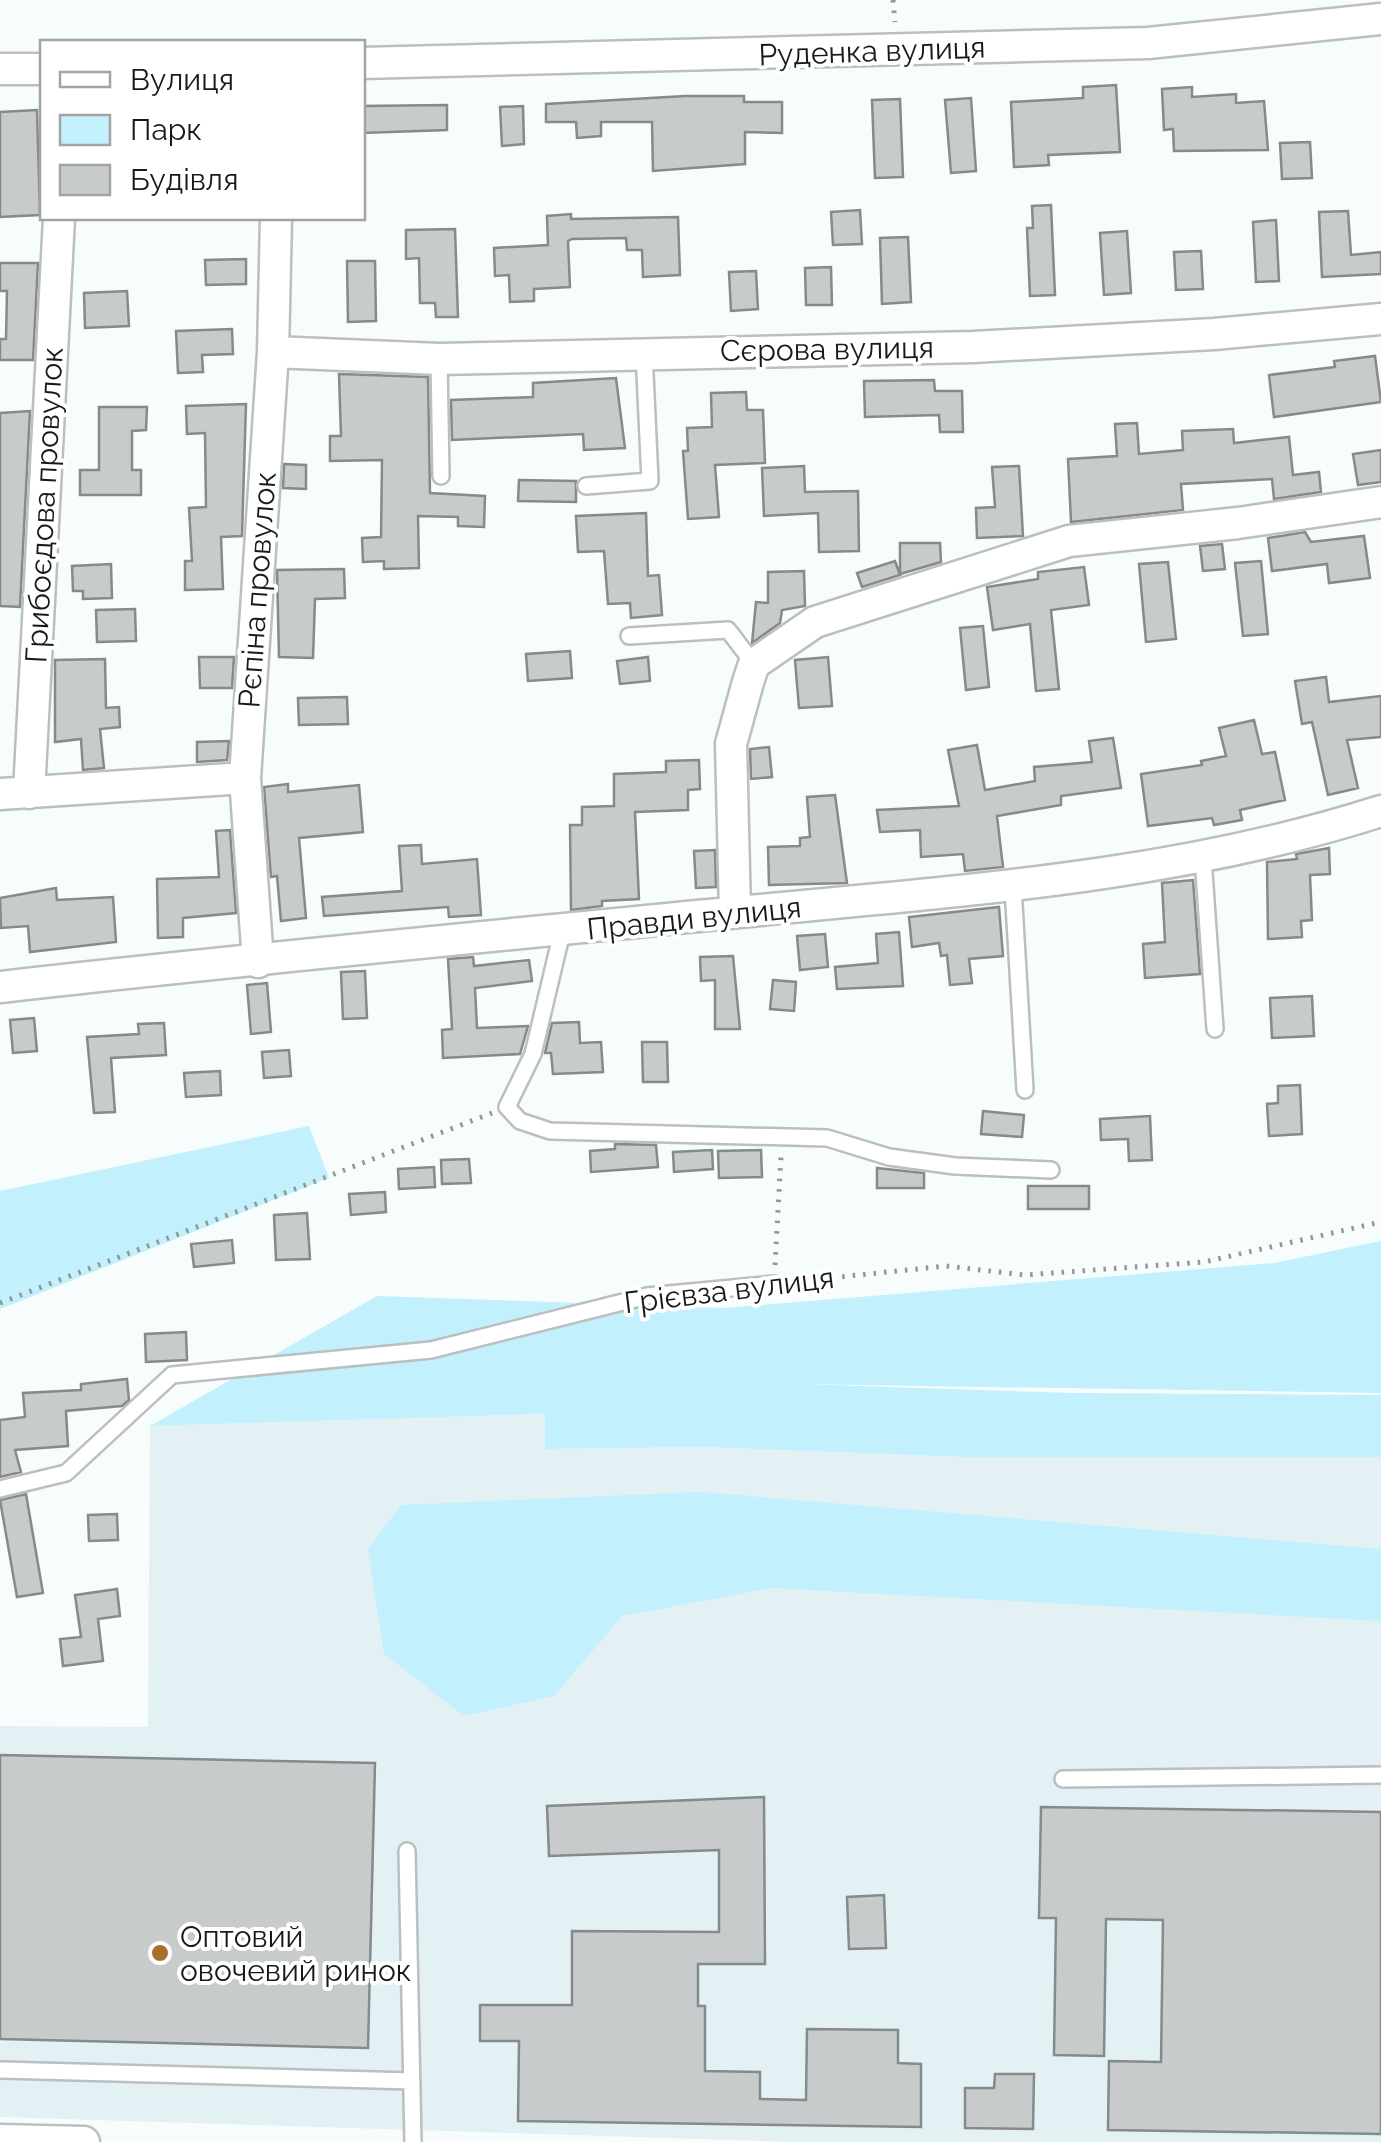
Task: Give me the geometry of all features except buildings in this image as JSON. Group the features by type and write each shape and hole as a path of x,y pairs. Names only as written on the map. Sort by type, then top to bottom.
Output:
{"street":[{"name":"Руденка вулиця","path":"365,63 1148,43 1381,19"},
{"path":"0,70 40,68"},
{"name":"Грибоєдова провулок","path":"15,794 59,220"},
{"name":"Рєпіна провулок","path":"258,962 245,778 273,352 276,220"},
{"name":"Сєрова вулиця","path":"273,352 438,359 973,347 1214,334 1381,319"},
{"path":"735,912 731,744 754,664 815,622 1069,540 1238,523 1381,502"},
{"path":"15,794 245,778"},
{"name":"Правди вулиця","path":"0,987 1012,886 1203,858 1296,838 1381,811"},
{"path":"0,2140 84,2142"}],"lane":[{"path":"586,486 650,481 644,352"},
{"path":"438,359 440,476"},
{"path":"629,636 728,630 754,664"},
{"path":"1203,858 1215,1029"},
{"path":"1012,886 1025,1090"},
{"path":"562,932 533,1054 508,1107 520,1121 550,1130 827,1138 889,1157 955,1166 1051,1170"},
{"name":"Грієвза вулиця","path":"0,1489 66,1473 108,1439 134,1407 172,1374 432,1350 647,1296 774,1284"},
{"path":"1064,1779 1381,1775"},
{"path":"407,1851 413,2142"},
{"path":"0,2070 412,2081"}],"path":[{"path":"0,1303 508,1107"},
{"path":"774,1284 782,1134"},
{"name":"Грієвза вулиця","path":"774,1284 946,1266 1025,1274 1204,1262 1381,1222"}],"shaded area":[{"path":"546,1414 546,1449 703,1447 966,1457 1381,1457 1381,2142 793,2142 0,2117 0,1726 148,1727 150,1426"}],"green space":[{"path":"309,1126 329,1178 0,1309 0,1191"},
{"path":"1381,1241 1381,1393 799,1384 1073,1393 1381,1395 1381,1457 966,1457 703,1447 545,1449 545,1414 150,1426 377,1296 724,1308 1274,1263"},
{"path":"700,1492 1381,1549 1381,1621 772,1588 622,1616 554,1696 464,1716 384,1654 368,1549 401,1505"}],"place":[{"name":"Оптовий овочевий ринок","path":"160,1953"}]}
